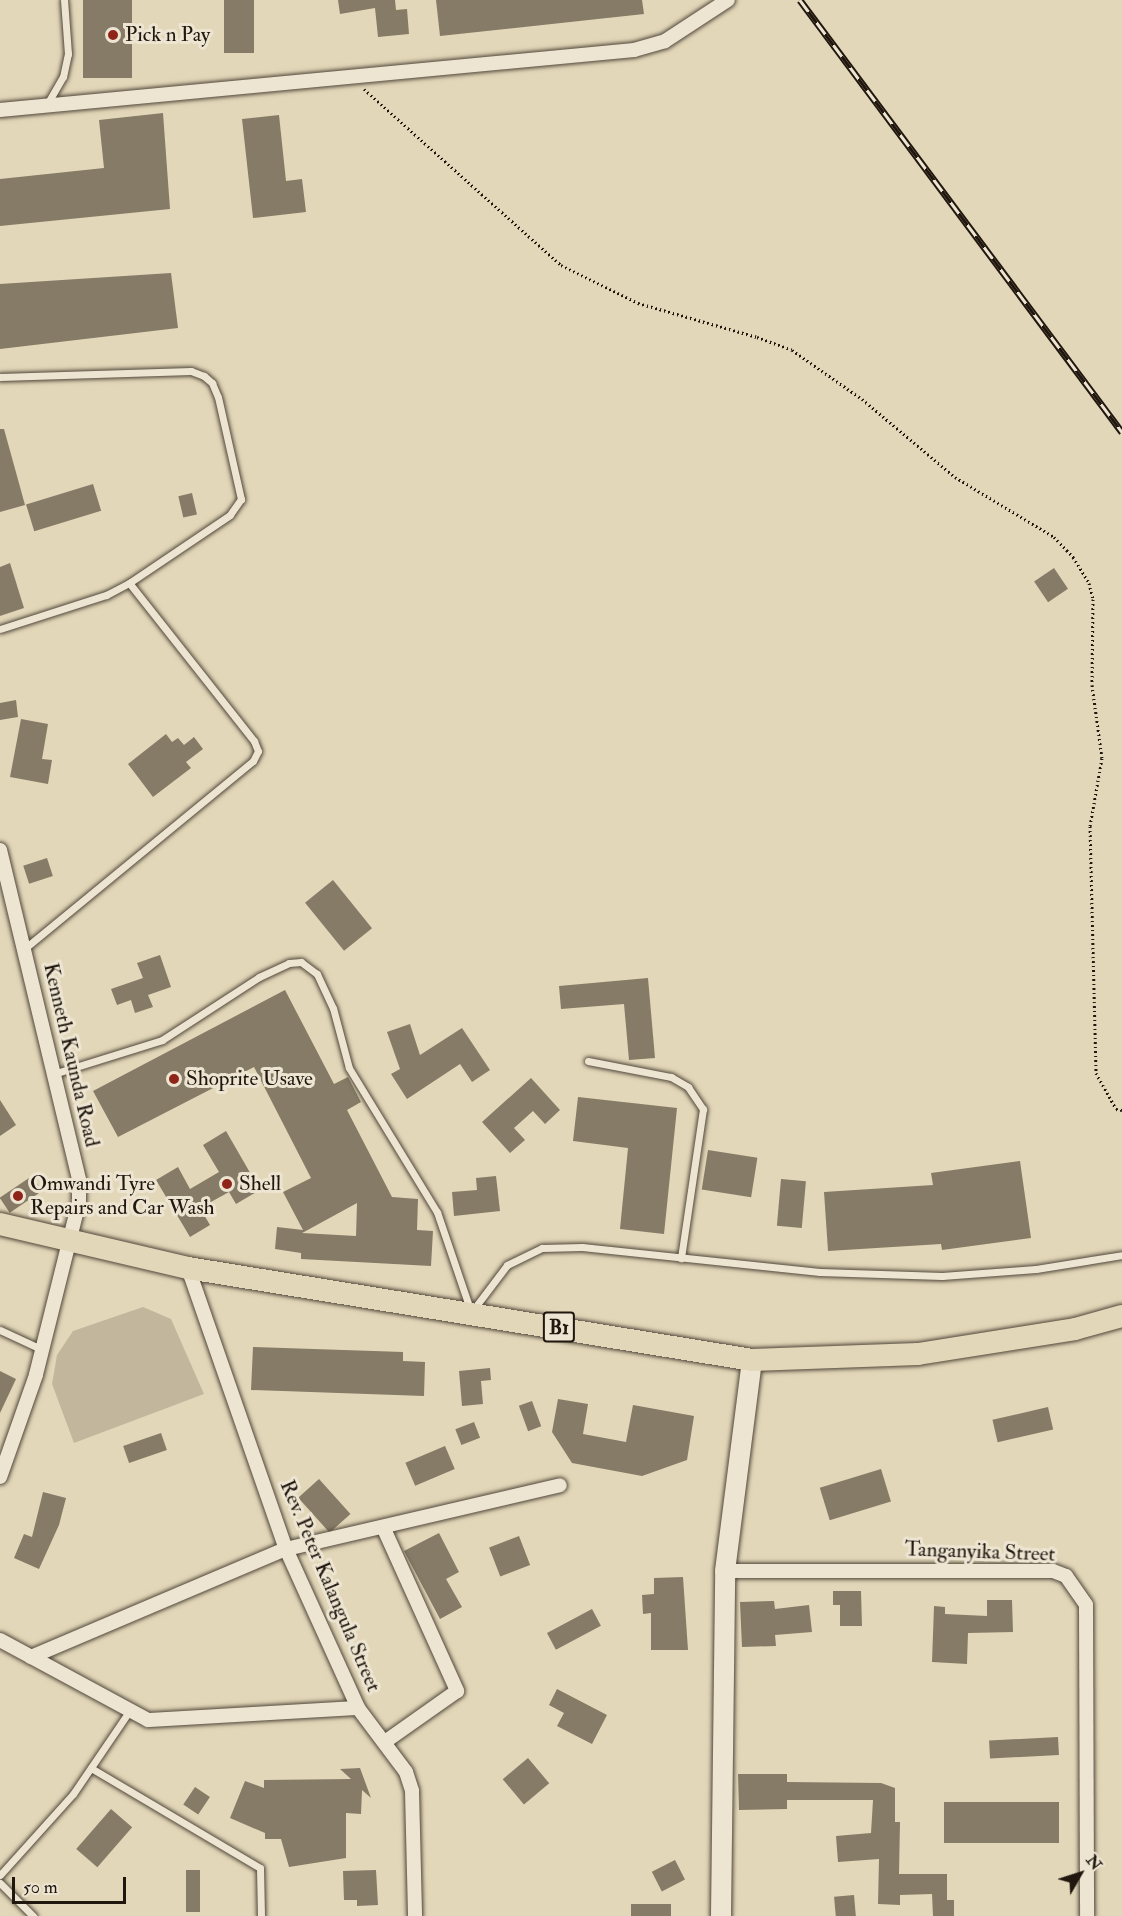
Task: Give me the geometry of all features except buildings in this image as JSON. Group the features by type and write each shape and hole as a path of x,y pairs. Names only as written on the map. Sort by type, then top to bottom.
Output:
{"main road":[{"name":"B1","path":"0,1224 188,1268 471,1312 752,1360 918,1354 1074,1329 1122,1316"}],"street":[{"path":"0,110 650,47 728,0"},
{"name":"Kenneth Kaunda Road","path":"0,850 79,1180 72,1241 43,1350 0,1477"},
{"name":"Rev. Peter Kalangula Street","path":"188,1268 286,1549 358,1708 386,1741 406,1772 412,1791 415,1916"},
{"path":"721,1916 725,1571 752,1360"},
{"path":"31,1658 286,1549 384,1529 560,1485"},
{"path":"384,1529 457,1691 386,1741"},
{"name":"Tanganyika Street","path":"725,1571 1053,1571 1066,1576 1086,1605 1087,1916"},
{"path":"0,1640 148,1720 358,1708"}],"lane":[{"path":"46,106 63,77 69,54 64,0"},
{"path":"0,377 191,371 212,383 241,499 238,508 129,583 106,595 0,629"},
{"path":"24,949 253,761 258,751 129,583"},
{"path":"54,1074 162,1040 259,977 289,963 301,962 317,974 333,1008 349,1068 437,1212 471,1312"},
{"path":"588,1061 671,1077 688,1087 703,1109 681,1258"},
{"path":"471,1312 507,1265 542,1248 567,1246 820,1272 942,1276 1036,1269 1122,1255"},
{"path":"0,1330 43,1350"},
{"path":"0,1875 91,1768 130,1710"},
{"path":"91,1768 261,1868 261,1916"},
{"path":"0,1882 33,1916"}],"path":[{"path":"350,77 561,265 638,303 792,350 862,399 955,477 1054,537 1073,557 1089,583 1093,599 1092,685 1102,758 1090,826 1096,1072 1116,1109 1122,1110"}],"shaded area":[{"path":"143,1307 171,1319 204,1394 74,1443 52,1384 57,1355 73,1331"}],"railway":[{"path":"800,0 1122,432"}],"place":[{"name":"Pick n Pay","path":"113,35"},
{"name":"Shoprite Usave","path":"174,1079"},
{"name":"Shell","path":"227,1184"},
{"name":"Omwandi Tyre Repairs and Car Wash","path":"18,1196"}]}
